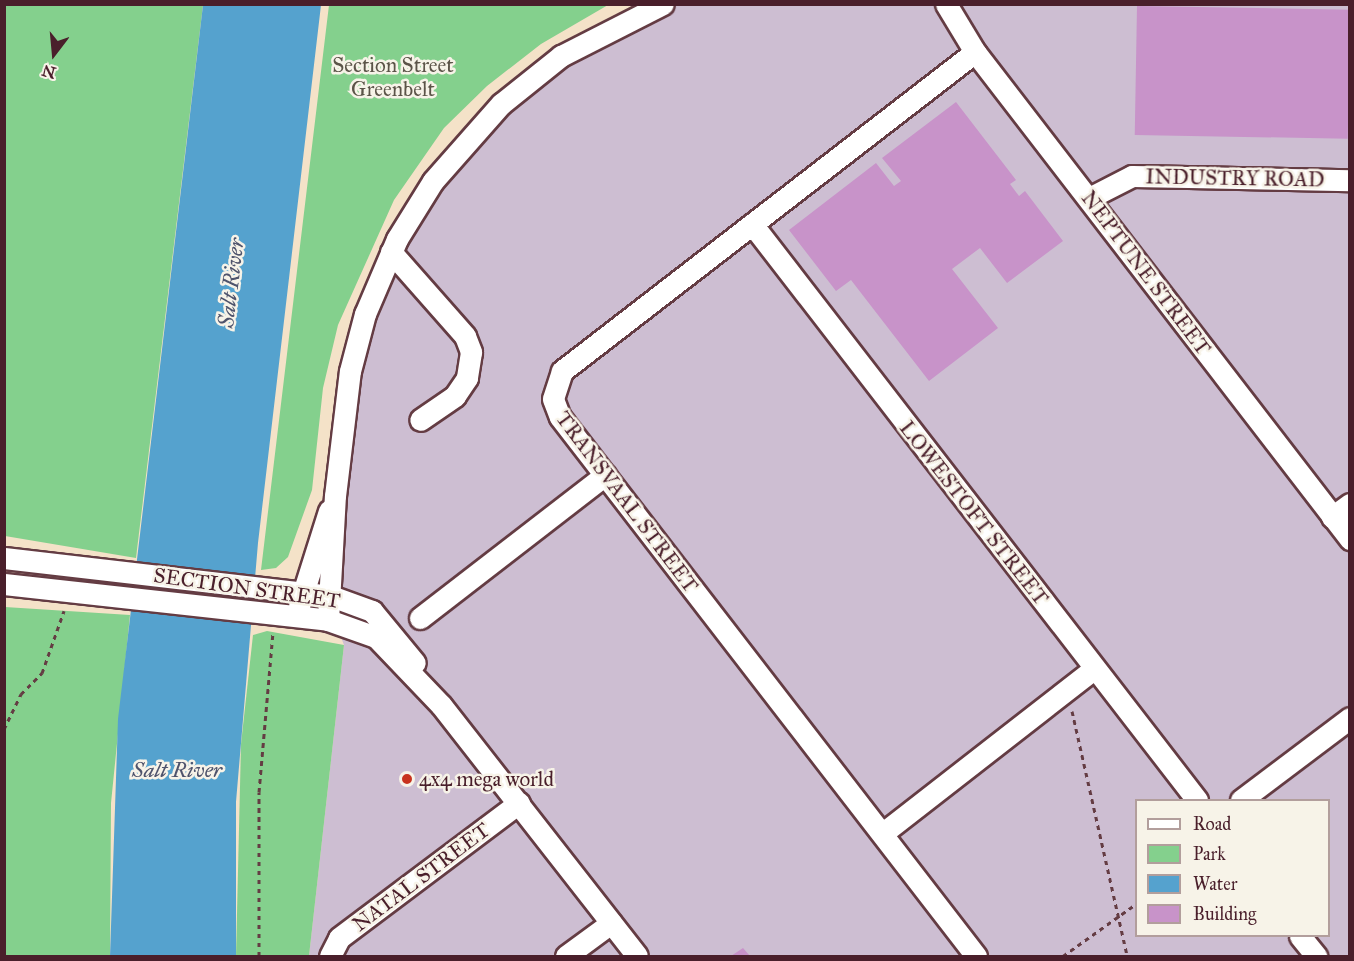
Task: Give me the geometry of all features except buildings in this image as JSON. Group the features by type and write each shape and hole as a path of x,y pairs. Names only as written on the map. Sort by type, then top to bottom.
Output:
{"street":[{"path":"328,620 335,496 350,371 391,252 433,181 501,104 561,56 663,4"},
{"name":"NEPTUNE STREET","path":"945,4 975,51 1350,539"},
{"name":"TRANSVAAL STREET","path":"975,51 557,379 555,408 976,957"},
{"name":"INDUSTRY ROAD","path":"1089,198 1132,176 1350,180"},
{"name":"LOWESTOFT STREET","path":"752,224 1195,799"},
{"path":"391,252 465,336 471,352 467,378 455,396 420,420"},
{"path":"420,618 605,475"},
{"path":"298,617 301,592 335,496"},
{"path":"1332,517 1350,504"},
{"name":"SECTION STREET","path":"4,558 331,596 372,611 386,622 441,705 637,957"},
{"name":"SECTION STREET","path":"4,584 328,620 375,637 441,705"},
{"path":"883,833 1094,669"},
{"path":"1244,799 1350,718"},
{"name":"NATAL STREET","path":"330,957 339,938 519,803"},
{"path":"567,957 611,923"},
{"path":"1301,937 1316,957"}],"path":[{"path":"4,729 21,694 42,673 64,611"},
{"path":"258,957 259,792 272,628"},
{"path":"1061,695 1072,711 1127,957"},
{"path":"1063,957 1135,905"}],"shaded area":[{"path":"668,5 1349,5 1349,956 309,956 344,645 321,585 346,396 408,221 529,82"}],"green space":[{"path":"5,4 203,5 136,558 5,536"},
{"name":"Section Street Greenbelt","path":"329,5 608,5 541,44 487,86 444,128 394,200 338,325 323,388 312,490 288,557 276,568 261,570"},
{"path":"5,607 130,615 111,803 110,956 5,956"},
{"path":"267,631 344,645 309,956 236,956 241,744 253,635"}],"water":[{"name":"Salt River","path":"203,5 321,5 258,543 236,802 236,956 110,956 118,719"}],"place":[{"name":"4x4 mega world","path":"407,779"}]}
